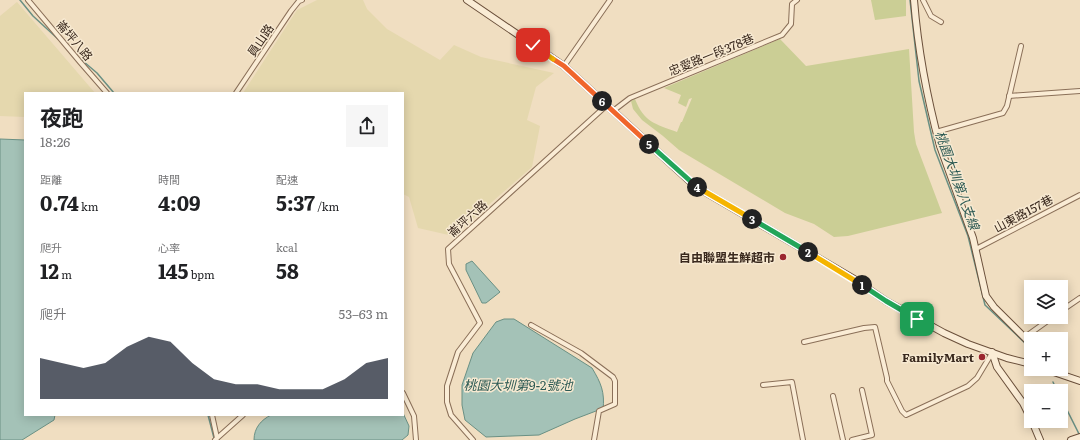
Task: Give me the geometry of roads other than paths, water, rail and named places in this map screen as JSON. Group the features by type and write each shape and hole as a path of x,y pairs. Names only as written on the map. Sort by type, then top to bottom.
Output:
{"main road":[{"path":"467,0 564,66 695,186 848,276 886,301 944,334 992,352 1024,360"},
{"path":"914,0 925,85 936,132 976,249 986,296 994,307 1024,336"},
{"path":"992,352 997,367 1024,405"},
{"path":"1065,376 1080,381"},
{"path":"1035,428 1040,440"},
{"path":"1070,440 1079,437"}],"street":[{"name":"崙坪八路","path":"28,0 106,92"},
{"name":"員山路","path":"237,92 291,11 299,1 302,0"},
{"path":"564,66 610,0"},
{"name":"忠愛路一段378巷","path":"613,111 630,98 782,35 791,24 792,4 797,0"},
{"path":"923,0 931,16 941,22"},
{"path":"936,132 1002,113 1007,106 1021,46"},
{"path":"1009,96 1080,91"},
{"name":"崙坪六路","path":"473,440 451,415 447,402 447,386 458,352 480,323 449,264 448,249 607,105"},
{"name":"山東路157巷","path":"976,249 1080,195"},
{"path":"1068,306 1080,298"},
{"path":"1032,332 1043,324"},
{"path":"531,325 582,353 613,377 615,381 614,404 599,411 594,440"},
{"path":"804,342 864,328 875,327 887,382 902,411 906,415 968,386 977,378 992,352"},
{"path":"763,384 792,382 804,440"},
{"path":"852,440 872,435 862,390"},
{"path":"404,395 414,416 416,440"},
{"path":"833,396 843,440"},
{"path":"212,416 217,439"},
{"path":"217,439 242,416"}],"water":[{"path":"0,139 24,140 24,416 55,416 54,420 22,440 0,440"},
{"path":"472,261 500,292 486,303 482,303 466,270 466,264"},
{"name":"桃園大圳第9-2號池","path":"504,319 514,319 592,368 602,388 603,410 575,419 539,435 486,437 465,420 462,405 462,385 473,353 496,322"},
{"path":"404,415 409,426 408,435 402,440 254,440 255,432 264,419 269,416"}],"waterway":[{"path":"20,0 33,16 58,39"},
{"name":"桃園大圳第八支線","path":"910,0 919,81 935,150 968,236 985,305 1024,342"},
{"path":"77,56 97,73 113,92"},
{"name":"桃園大圳第八支線","path":"1068,412 1080,436"},
{"path":"208,416 214,438"}],"place":[{"name":"自由聯盟生鮮超市","path":"783,257"},
{"name":"FamilyMart","path":"982,357"}]}
